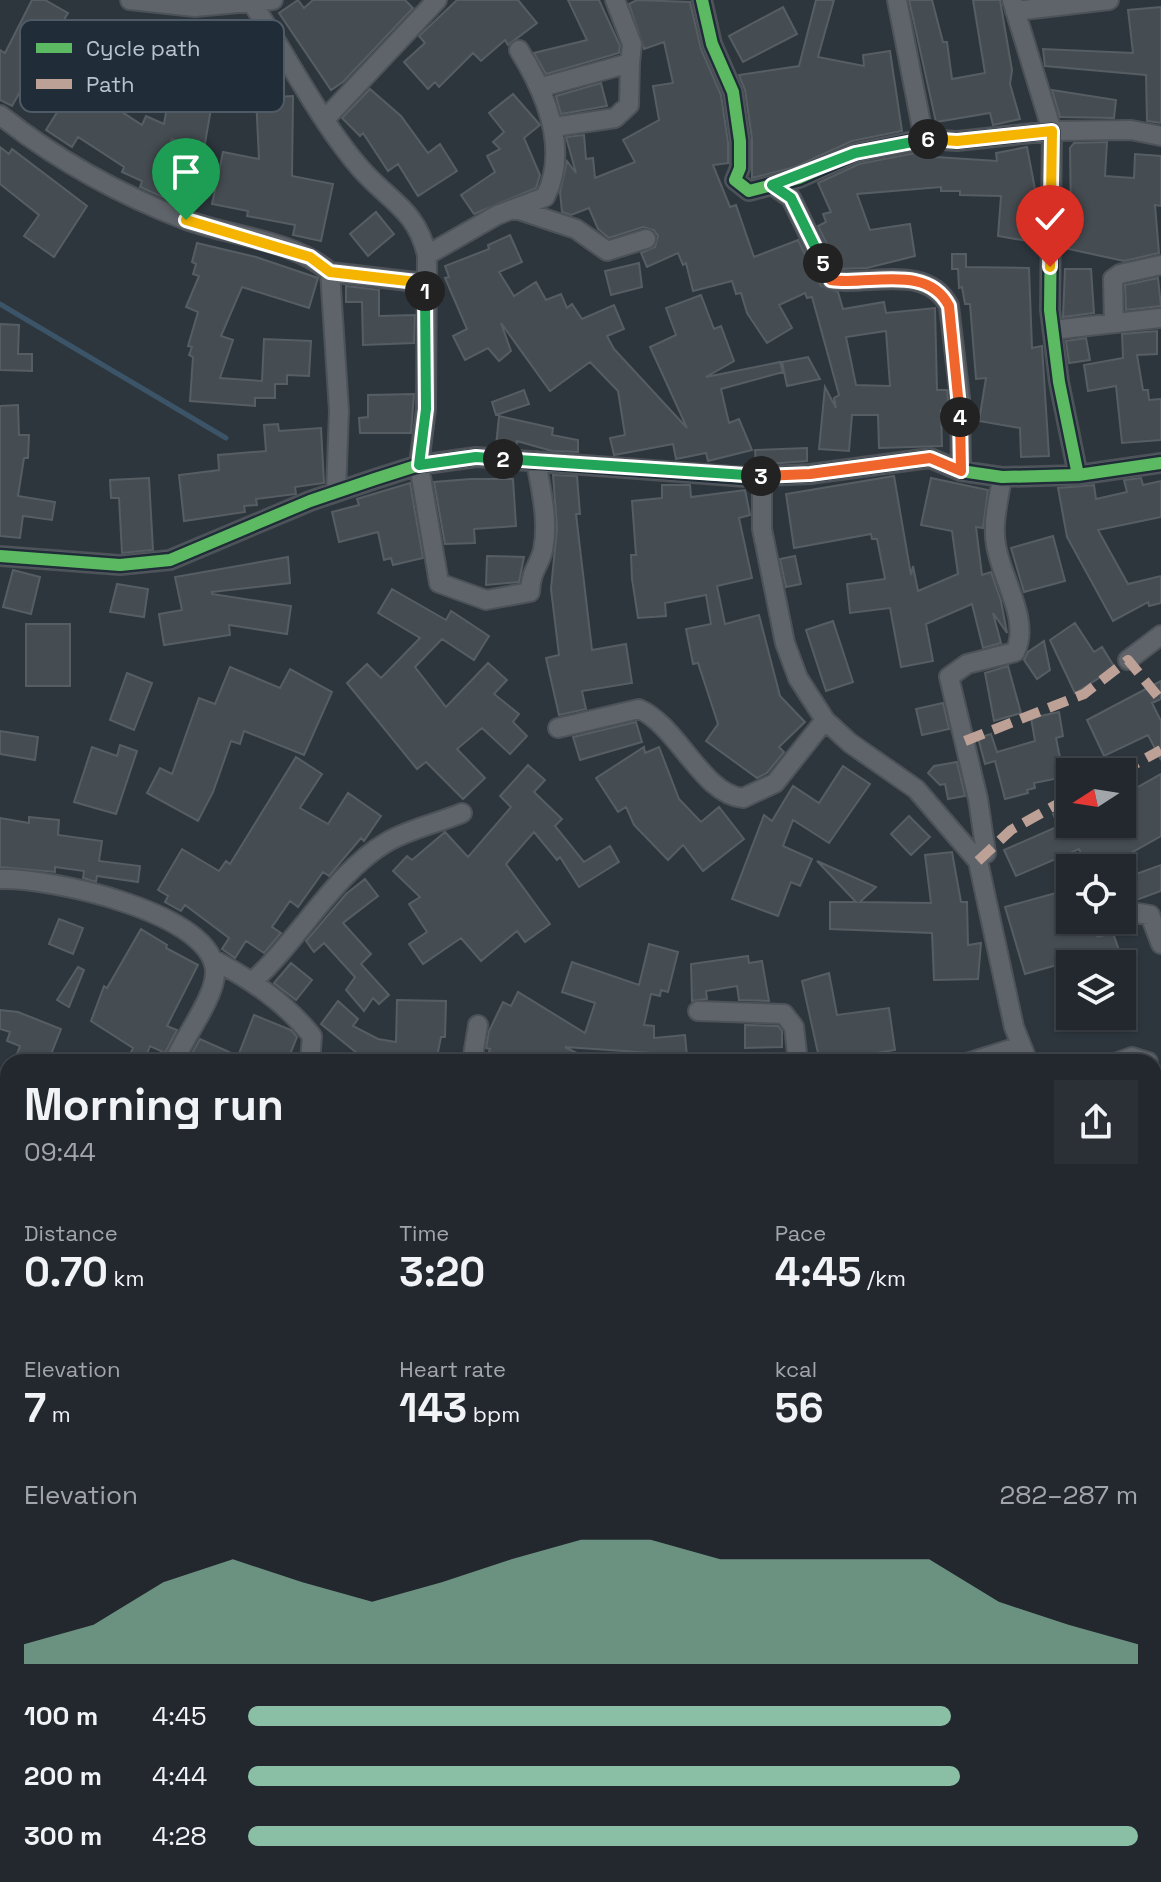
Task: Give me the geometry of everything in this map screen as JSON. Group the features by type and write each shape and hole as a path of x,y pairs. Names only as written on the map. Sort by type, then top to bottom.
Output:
{"street":[{"path":"130,0 195,7 273,0"},
{"path":"326,118 437,0"},
{"path":"554,127 615,118 629,105 632,44 615,0"},
{"path":"702,0 712,44 733,92 740,141 740,168 735,180 749,191 855,153 924,139 957,141 1052,131 1131,130 1161,136"},
{"path":"897,0 924,139"},
{"path":"1078,475 1053,330 1052,131 1013,6 1109,0"},
{"path":"252,3 263,20"},
{"path":"427,255 497,215 545,197 552,185 554,127 542,87 519,50"},
{"path":"284,53 361,169 414,218 427,255 426,409 419,465 439,583 486,600 530,592 531,572 543,552 544,525 536,461"},
{"path":"542,87 630,63"},
{"path":"0,115 88,177 186,220 310,257 330,272 425,283"},
{"path":"772,185 791,198 831,280 918,281 944,296 949,306 960,398 961,471"},
{"path":"516,209 576,229 607,251 646,239"},
{"path":"1114,323 1113,279 1120,274 1161,265"},
{"path":"330,272 339,411 336,492"},
{"path":"1053,330 1161,318"},
{"path":"0,556 120,565 170,560 336,492 419,465 476,457 762,476 810,474 930,458 961,471 1002,477 1078,475 1161,463"},
{"path":"762,476 762,529 785,643 798,678 825,720 850,743 916,789 978,861 1025,1054"},
{"path":"986,853 978,799 949,677 967,664 1015,652 1020,642 1021,626 995,542 1002,477"},
{"path":"1128,660 1161,635"},
{"path":"558,728 639,709 664,726 723,793 743,798 775,783 825,720"},
{"path":"253,981 273,963 362,860 388,841 462,813"},
{"path":"0,879 54,885 150,909 203,941 215,973 212,989 178,1054"},
{"path":"1136,914 1150,915 1161,944"},
{"path":"212,959 253,981 299,1020 312,1036 311,1054"},
{"path":"698,1011 784,1014 794,1027 797,1054"},
{"path":"473,1054 478,1025"}],"building":[{"path":"32,0 45,0 68,13 64,20 22,20"},
{"path":"298,0 304,8 313,0 405,0 413,8 343,82 331,90 279,13"},
{"path":"457,0 518,0 537,23 508,45 505,40 481,61 473,53 439,87 435,82 428,89 404,62 425,43 419,36"},
{"path":"568,0 599,0 620,46 619,53 546,74 534,53 587,40"},
{"path":"637,0 690,2 701,49 721,95 728,142 728,163 713,165 730,207 736,205 754,257 798,240 821,286 838,292 843,309 884,302 886,313 935,308 937,390 947,390 948,399 948,410 941,410 942,446 879,448 878,415 852,415 849,451 819,449 825,387 836,408 834,398 839,395 812,297 807,298 805,293 779,305 792,328 767,343 747,313 741,293 736,294 732,281 693,291 686,263 683,265 678,253 647,267 641,253 655,247 658,236 654,230 643,227 609,238 598,229 589,208 571,215 562,212 560,192 567,161 576,173 566,137 584,135 586,159 593,158 595,178 635,162 623,140 659,120 653,86 673,83 664,42 644,49 629,4","holes":["886,331 890,386 856,385 846,337"]},
{"path":"816,0 834,0 818,57 864,66 863,55 890,51 902,131 852,141 795,167 752,178 752,139 745,90 739,75 799,66"},
{"path":"909,0 932,0 943,42 947,42 952,79 985,73 973,0 1000,0 1012,70 1010,84 1020,119 993,125 990,113 936,122"},
{"path":"783,7 797,34 743,62 729,36"},
{"path":"1161,7 1161,123 1147,121 1146,75 1045,66 1043,49 1133,53 1128,10"},
{"path":"20,24 20,92 12,106 0,100 0,50 5,53"},
{"path":"601,83 607,106 561,114 556,96"},
{"path":"370,89 401,116 428,153 440,144 457,171 418,196 398,164 388,171 363,133 360,136 342,118"},
{"path":"1052,90 1116,100 1114,118 1060,117"},
{"path":"513,94 540,125 524,138 540,175 536,188 474,214 461,195 495,172 487,156 500,149 493,142 504,132 489,113"},
{"path":"284,96 293,96 292,176 333,184 321,241 293,235 295,225 247,216 248,211 212,204 223,152 259,159 257,112 284,112"},
{"path":"57,112 122,112 142,125 146,116 164,124 166,112 210,112 204,149 172,139 156,177 173,184 167,199 140,187 142,181 122,172 124,167 78,137 72,147 46,130"},
{"path":"1107,142 1105,176 1134,178 1135,154 1161,156 1161,206 1155,205 1159,253 1124,261 1064,248 1063,223 1071,221 1070,148 1074,143"},
{"path":"0,147 9,154 12,149 87,206 54,257 24,236 39,215 0,184"},
{"path":"1027,147 1039,210 1039,243 998,236 1001,196 960,195 960,191 941,191 941,187 857,194 870,230 910,224 915,256 867,268 839,269 818,226 826,222 823,214 831,212 818,183 859,164 925,151 935,152 936,157 997,161 996,153"},
{"path":"376,212 394,234 368,256 350,234"},
{"path":"510,235 522,262 499,272 514,296 536,282 546,300 561,294 567,308 572,304 582,319 614,305 624,329 607,336 614,349 687,428 650,347 676,335 666,308 701,295 714,329 721,326 734,361 706,377 780,362 783,372 721,389 729,423 739,419 752,450 708,461 706,453 676,459 673,444 614,455 610,438 625,435 618,391 590,362 550,391 501,323 511,351 499,361 488,348 465,360 453,336 467,329 445,278 449,277 445,266 489,249 488,245"},
{"path":"197,243 256,257 318,278 309,308 242,287 221,336 233,340 220,378 262,381 264,339 311,341 309,376 287,375 287,384 275,384 275,398 255,398 255,406 190,401 193,357 189,355 192,347 188,346 198,312 186,307 199,276 193,274 196,264 192,262"},
{"path":"952,254 966,254 966,267 1029,268 1032,348 1042,346 1049,456 1021,457 1020,428 979,421 986,378 976,379 970,304 965,304 962,287 959,288 958,269 952,269"},
{"path":"639,263 642,287 611,295 605,271"},
{"path":"1065,269 1091,269 1094,313 1063,317"},
{"path":"1158,278 1161,306 1126,310 1125,285"},
{"path":"346,286 379,290 379,316 415,315 414,343 363,345 362,302 346,302"},
{"path":"0,324 19,325 18,354 32,354 32,371 0,370"},
{"path":"1157,331 1157,354 1137,355 1143,390 1148,390 1149,400 1161,399 1161,440 1122,443 1116,386 1088,391 1084,365 1123,358 1122,334"},
{"path":"1086,338 1090,360 1069,363 1066,341"},
{"path":"808,357 820,379 787,386 782,362"},
{"path":"524,390 529,404 496,415 492,402"},
{"path":"414,394 411,433 360,433 359,418 368,417 368,395"},
{"path":"18,405 19,435 29,435 28,458 24,458 18,496 55,502 52,520 23,516 20,538 0,536 0,406"},
{"path":"499,416 553,428 552,435 578,440 578,452 552,451 517,441 516,448 496,446"},
{"path":"278,424 279,431 321,428 324,483 295,487 296,494 256,499 257,505 244,506 245,512 184,521 179,475 219,470 218,455 266,451 264,425"},
{"path":"807,448 807,461 756,465 755,450"},
{"path":"553,475 577,476 580,514 576,514 592,650 626,644 632,683 582,691 586,709 559,715 546,658 559,655 551,589 557,528"},
{"path":"894,476 911,575 913,566 918,591 958,574 952,531 921,525 931,478 988,490 983,528 976,527 982,575 991,572 1001,601 1007,633 993,613 1001,643 983,648 972,604 926,624 933,661 901,667 890,608 850,613 847,584 885,579 877,539 872,539 871,534 794,548 786,494"},
{"path":"149,478 153,550 122,553 119,498 111,498 110,480"},
{"path":"1141,478 1143,485 1161,481 1161,517 1098,530 1128,584 1161,576 1161,603 1149,606 1148,602 1113,621 1067,537 1058,488 1094,485 1096,499 1127,492 1124,480"},
{"path":"513,479 516,526 474,529 475,543 445,544 434,482"},
{"path":"410,483 423,558 393,565 391,558 384,560 378,532 339,542 332,512 359,505 357,499"},
{"path":"662,485 690,485 691,497 745,490 750,515 739,518 752,578 717,586 725,624 759,615 780,696 805,722 779,747 784,752 767,773 757,778 706,741 718,724 698,663 693,664 686,629 711,624 706,595 665,603 666,616 638,618 632,579 631,555 636,555 632,501 662,498"},
{"path":"1053,536 1065,581 1024,592 1011,548"},
{"path":"487,556 524,557 519,582 486,585"},
{"path":"795,556 801,584 786,587 780,559"},
{"path":"288,557 290,583 212,592 291,606 287,634 229,625 230,635 164,645 159,614 182,610 175,577"},
{"path":"13,570 40,577 31,614 3,607"},
{"path":"117,584 148,589 144,617 110,612"},
{"path":"392,589 446,620 451,611 489,636 474,660 442,639 415,667 446,707 488,663 507,680 494,694 519,714 513,722 527,736 510,754 482,728 457,749 485,778 463,799 426,762 417,769 347,683 367,664 381,678 420,638 378,613"},
{"path":"833,621 853,682 826,691 806,630"},
{"path":"1075,623 1094,652 1102,647 1115,668 1075,693 1050,640"},
{"path":"26,624 70,624 70,686 26,686"},
{"path":"1044,641 1050,670 1037,679 1024,660 1028,652"},
{"path":"1008,666 1021,713 994,721 985,673"},
{"path":"230,667 280,688 290,669 332,692 304,755 244,731 240,744 231,741 213,792 198,821 147,793 160,768 172,774 199,698 215,704"},
{"path":"127,673 152,683 134,730 110,720"},
{"path":"1161,681 1161,699 1152,703 1161,721 1161,760 1148,735 1104,756 1087,720"},
{"path":"943,703 949,729 922,735 916,709"},
{"path":"1059,712 1063,736 1056,738 1060,758 1056,758 1056,779 1034,783 1035,788 1027,790 1028,793 1005,799 995,761 985,764 978,738 991,734 997,752 1035,741 1031,718"},
{"path":"636,722 642,742 580,760 573,737"},
{"path":"0,731 38,737 35,760 0,754"},
{"path":"120,745 137,751 116,814 74,802 92,747 117,756"},
{"path":"644,747 645,753 659,747 679,799 701,822 719,807 744,839 703,871 683,845 668,860 634,825 626,807 618,812 596,778"},
{"path":"296,757 322,774 300,808 328,824 348,793 381,816 364,841 361,838 329,876 323,872 298,907 290,901 272,927 281,933 264,953 246,941 235,958 222,949 229,938 185,905 181,911 165,902 168,896 158,890 182,849 219,871 226,861 230,864"},
{"path":"957,762 965,796 948,799 945,784 940,785 928,773 934,766"},
{"path":"528,765 545,780 534,792 562,819 555,826 584,862 610,846 619,862 579,887 560,857 557,860 534,832 506,864 550,924 525,942 517,931 481,961 461,938 423,964 409,944 427,932 409,904 420,897 393,871 407,856 412,860 445,832 468,857 511,807 500,796"},
{"path":"843,766 870,784 829,843 793,820 783,846 812,859 800,886 791,882 778,916 732,899 764,815 772,821 793,786 819,803"},
{"path":"1161,774 1161,836 1129,854 1081,854 1079,849 1067,854 1056,854 1056,859 1016,876 1004,850 1056,827 1056,838 1136,838 1136,788"},
{"path":"909,816 930,837 911,855 891,834"},
{"path":"29,817 59,820 58,835 102,841 99,861 140,866 138,882 97,876 96,882 83,878 84,871 55,867 55,872 0,867 0,818 29,823"},
{"path":"952,852 961,902 967,902 968,945 981,943 978,979 934,980 932,933 830,929 830,902 856,902 817,861 876,887 860,902 931,903 925,855"},
{"path":"1161,865 1161,891 1136,900 1136,874"},
{"path":"365,879 378,896 343,923 371,954 361,964 389,995 379,1004 373,998 364,1011 346,990 355,977 324,943 314,952 306,941 346,894"},
{"path":"1056,893 1056,934 1094,934 1098,937 1113,934 1119,950 1056,950 1056,965 1025,974 1005,907"},
{"path":"59,919 83,928 73,954 49,944"},
{"path":"141,929 167,945 166,948 198,965 167,1026 177,1030 165,1053 150,1046 147,1054 130,1054 133,1048 91,1021 104,986 107,988"},
{"path":"649,944 678,952 668,992 661,990 660,996 651,994 644,1025 654,1026 654,1038 685,1035 687,1054 565,1047 579,1054 488,1054 489,1031 503,1002 511,1006 518,992 585,1033 595,1003 562,992 572,962 639,985"},
{"path":"748,956 749,963 762,961 769,1001 739,1000 737,986 706,991 707,999 692,1001 691,964"},
{"path":"291,963 312,980 296,1000 274,983"},
{"path":"78,967 84,970 69,1007 57,1000"},
{"path":"829,973 837,1015 889,1008 895,1050 870,1054 818,1054 802,981"},
{"path":"397,1000 446,1001 445,1037 441,1037 438,1054 358,1054 321,1024 338,1001 358,1019 353,1026 378,1039 396,1042"},
{"path":"0,1010 18,1012 61,1029 51,1054 17,1054 20,1046 7,1041 10,1032 0,1029"},
{"path":"254,1015 291,1030 297,1037 290,1054 239,1054"},
{"path":"745,1025 778,1026 782,1031 782,1047 745,1048"},
{"path":"200,1039 234,1054 192,1054"}],"waterway":[{"path":"0,304 226,438"}],"marked path":[{"path":"965,741 1084,694 1128,660 1161,700"},
{"path":"1136,763 1161,750"},
{"path":"978,861 1011,830 1056,805"}],"cycle path":[{"path":"702,0 712,44 733,92 740,141 740,168 735,180 749,191 799,178 855,153 924,139 957,141 1052,131 1050,310 1059,382 1078,475"},
{"path":"0,556 120,565 170,560 310,501 375,479 419,465 476,457 746,477 810,474 930,458 961,471 1002,477 1078,475 1161,463"}],"route":[{"path":"186,220 310,257 330,272 425,283 426,409 419,465 476,457 746,477 810,474 930,458 961,471 960,398 949,306 944,296 935,288 918,281 831,280 812,234 791,198 772,185 799,178 855,153 924,139 957,141 1052,131 1050,267"}]}
